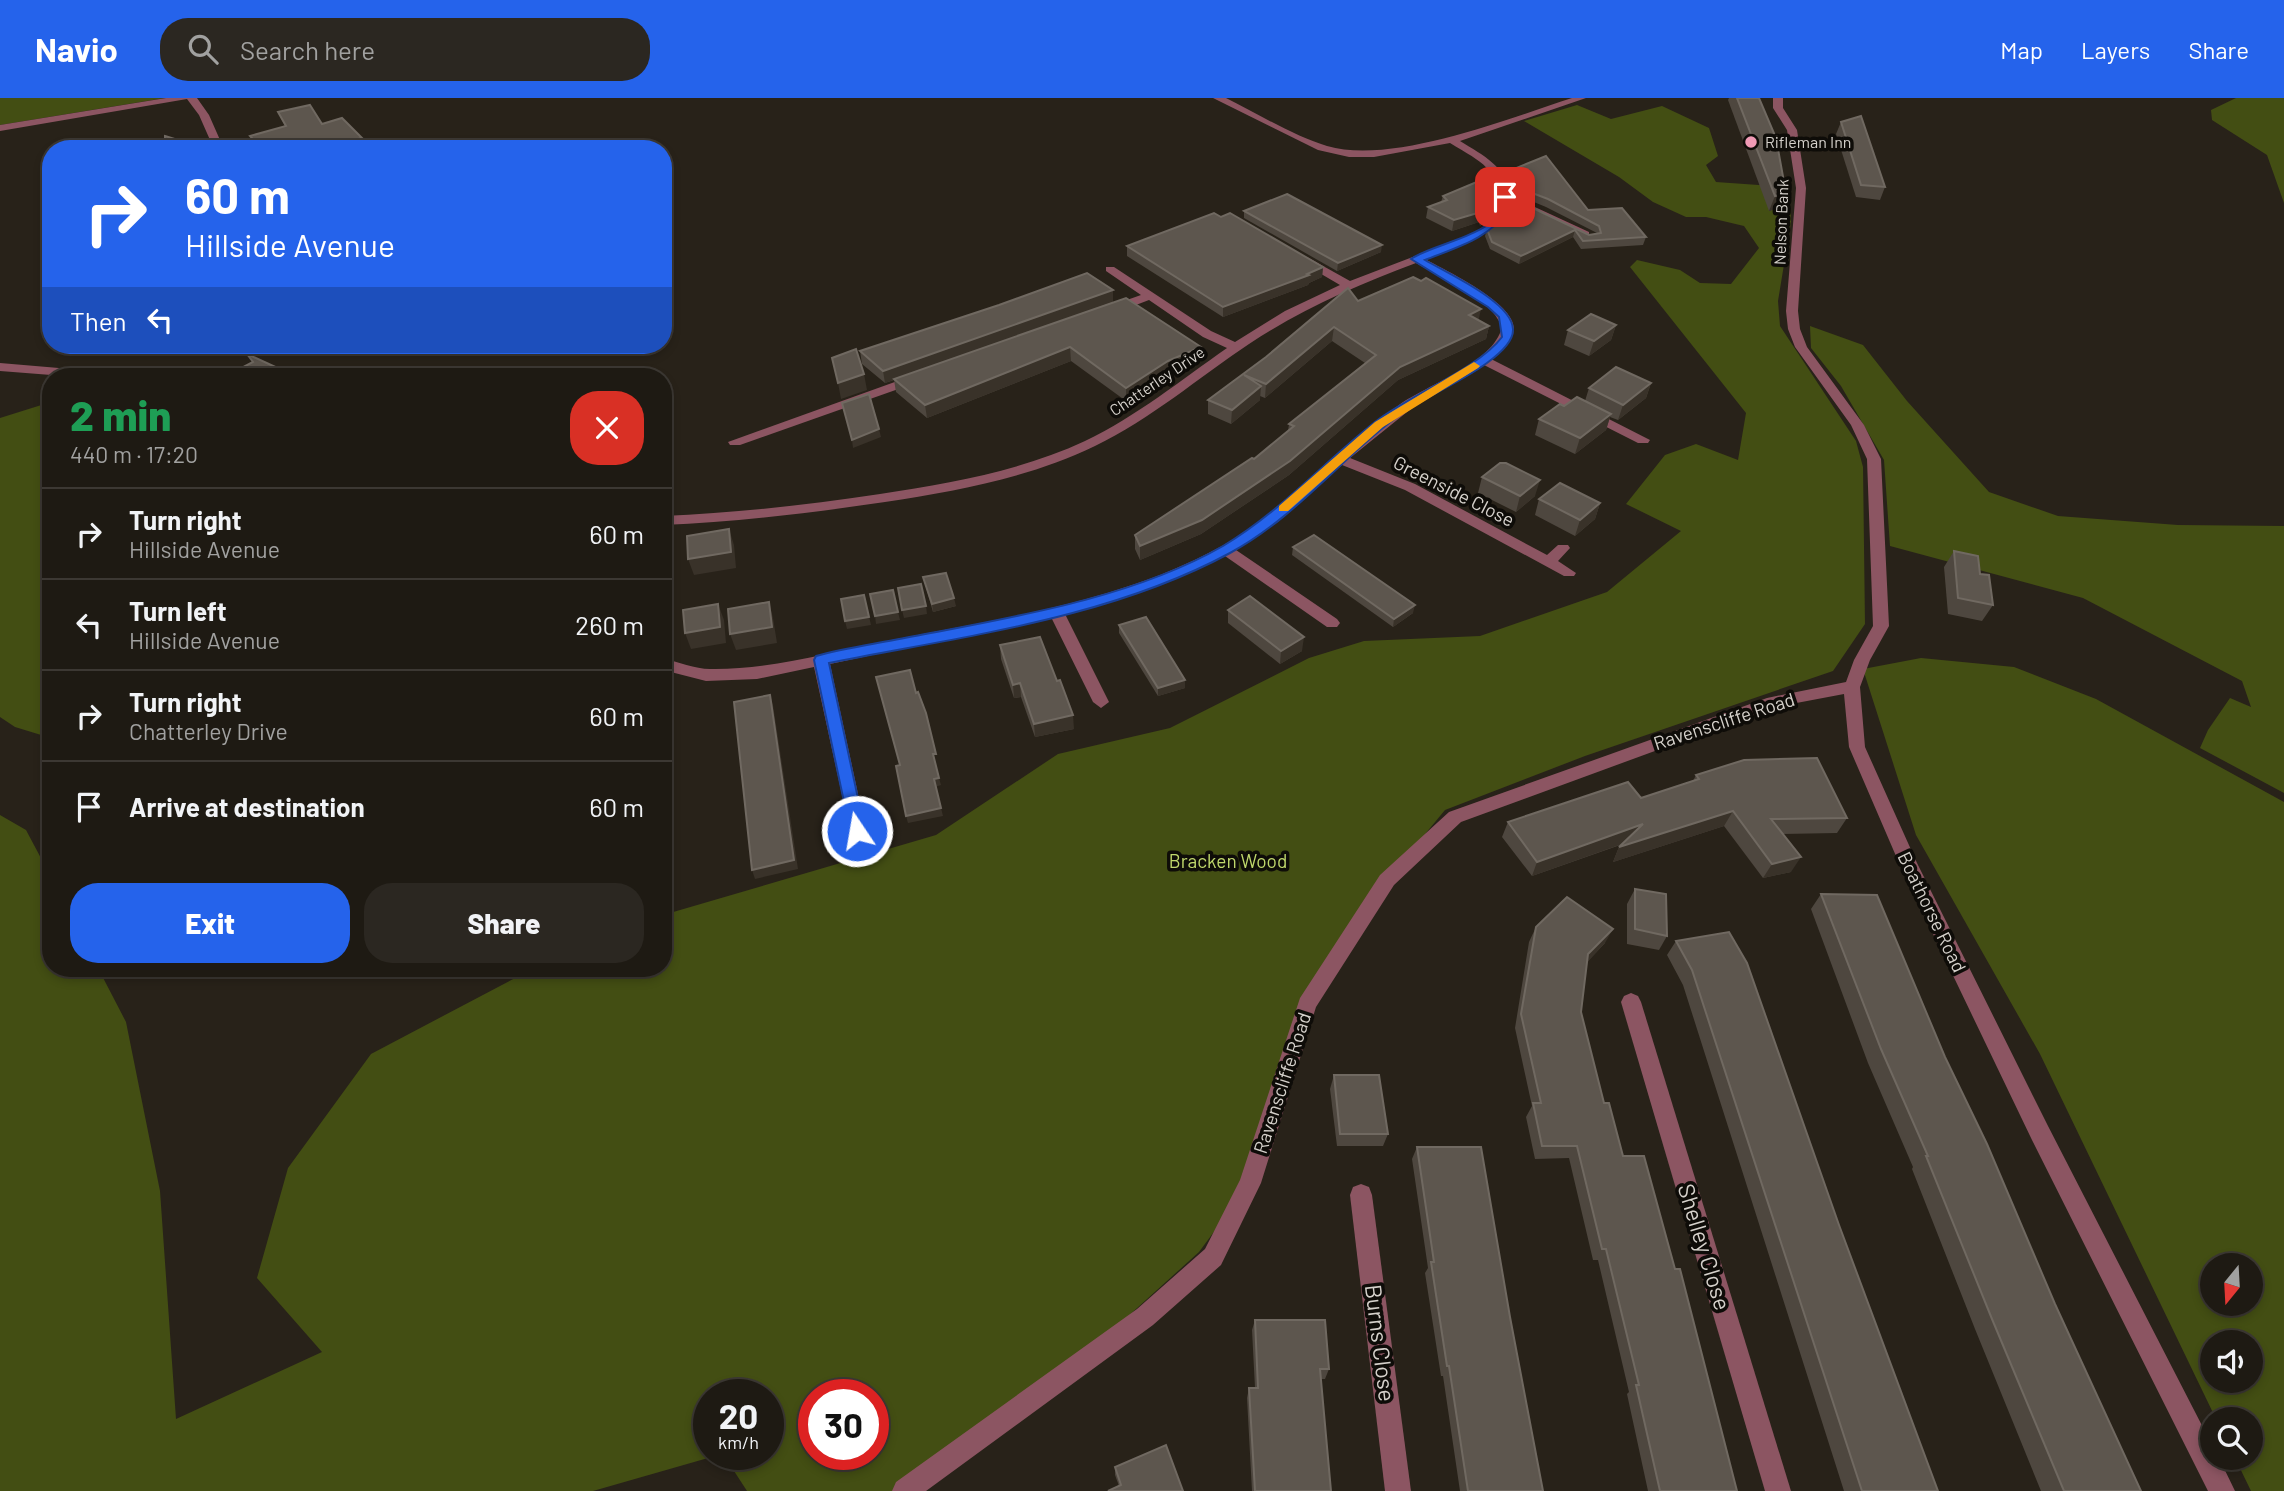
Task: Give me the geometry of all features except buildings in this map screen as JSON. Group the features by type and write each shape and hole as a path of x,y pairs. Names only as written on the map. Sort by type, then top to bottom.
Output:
{"street":[{"path":"0,128 183,98"},
{"path":"191,98 200,104 214,140"},
{"path":"1218,98 1322,148 1349,154 1374,154 1452,140 1581,98"},
{"name":"Nelson Bank","path":"1778,98 1778,108 1792,130 1801,188 1792,311"},
{"path":"1452,140 1484,160 1503,180 1505,197 1541,211 1592,238"},
{"name":"Chatterley Drive","path":"672,521 731,518 837,505 954,487 1030,467 1134,422 1236,347 1294,310 1474,237 1492,226 1507,208 1505,197"},
{"path":"1294,253 1351,286"},
{"path":"672,666 706,675 757,673 1056,612 1150,584 1226,550 1273,519 1379,424 1409,403 1483,360 1499,349 1507,338 1508,327 1504,316 1492,305 1417,259"},
{"path":"1110,269 1207,334 1236,347"},
{"path":"1098,314 1150,296"},
{"name":"Boathorse Road","path":"1792,311 1794,329 1801,347 1857,425 1874,459 1881,626 1861,660 1852,687 1857,747 1908,863 2040,1133 2222,1491"},
{"path":"1483,360 1643,440"},
{"path":"0,367 42,371"},
{"path":"735,442 929,374"},
{"name":"Greenside Close","path":"1340,459 1410,487 1569,573"},
{"path":"1548,562 1563,548"},
{"path":"1226,550 1332,623"},
{"path":"1056,612 1101,702"},
{"path":"821,660 857,831"},
{"name":"Ravenscliffe Road","path":"905,1491 1145,1317 1213,1257 1250,1183 1307,1004 1387,880 1455,817 1773,702 1852,687"},
{"name":"Shelley Close","path":"1631,1002 1778,1491"},
{"name":"Burns Close","path":"1361,1195 1398,1491"}],"green space":[{"path":"0,98 165,98 0,125"},
{"path":"2236,98 2284,98 2284,203 2267,155 2212,120 2211,110"},
{"name":"Bracken Wood","path":"1577,105 1611,119 1662,106 1709,128 1718,156 1706,165 1716,182 1789,187 1791,222 1778,301 1780,326 1856,441 1863,467 1865,624 1833,671 1585,756 1445,810 1387,880 1307,1004 1250,1183 1199,1252 1052,1385 905,1491 747,1491 733,1470 784,1470 784,1379 693,1379 693,1462 593,1491 0,1491 0,815 26,830 42,860 42,977 103,977 126,1022 160,1191 176,1419 322,1352 257,1278 288,1168 371,1054 517,977 672,977 672,912 936,835 1058,754 1170,728 1309,658 1364,641 1480,636 1607,592 1681,531 1626,504 1665,455 1696,444 1738,460 1746,413 1630,267 1637,260 1680,270 1700,283 1731,284 1759,248 1744,226 1706,217 1686,217 1653,202 1619,177 1524,121"},
{"path":"1810,326 1863,345 1907,401 1989,492 2058,516 2178,525 2284,526 2284,793 2200,748 2208,730 2230,698 2251,707 2242,681 2083,598 1890,546 1884,460 1841,386 1811,348"},
{"path":"42,405 42,735 15,727 0,717 0,418"},
{"path":"1921,658 2014,667 2096,699 2284,802 2284,1491 2251,1491 2241,1470 2263,1470 2263,1407 2210,1407 2203,1393 2263,1393 2263,1330 2200,1330 2200,1386 2040,1054 1916,835 1863,669"}],"slow traffic":[{"path":"1284,508 1379,424 1409,403 1474,366"}],"place":[{"name":"Rifleman Inn","path":"1751,142"}],"route":[{"path":"857,831 821,660 1056,612 1150,584 1226,550 1273,519 1379,424 1409,403 1483,360 1499,349 1507,338 1508,327 1504,316 1492,305 1417,259 1474,237 1492,226 1507,208 1505,197"}]}
